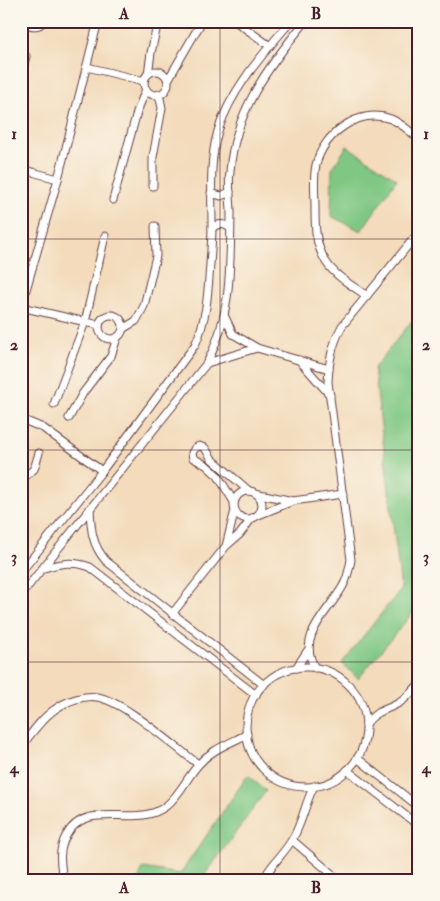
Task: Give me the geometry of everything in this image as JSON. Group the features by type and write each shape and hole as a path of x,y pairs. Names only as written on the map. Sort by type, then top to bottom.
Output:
{"street":[{"path":"21,23 36,27 44,21"},
{"path":"98,21 88,67 58,179 21,307 99,325"},
{"path":"112,200 148,74 158,21"},
{"path":"168,80 202,21"},
{"path":"235,21 270,46"},
{"path":"21,572 102,471 195,346 204,324 206,312 212,228 211,193 214,152 218,132 225,113 246,77 291,21"},
{"path":"21,595 207,362 225,317 228,297 229,173 232,150 246,108 270,67 306,21"},
{"path":"21,76 26,56"},
{"path":"88,67 145,85 152,94 160,94 168,87 168,80 164,73 156,70 148,74"},
{"path":"153,186 153,157 162,108 160,94"},
{"path":"367,296 336,274 320,250 315,222 314,177 316,164 322,151 334,134 351,122 364,116 392,119 419,139"},
{"path":"21,169 58,179"},
{"path":"211,193 221,196 230,192"},
{"path":"212,228 221,224 230,228"},
{"path":"124,328 136,321 144,306 156,256 155,226"},
{"path":"315,668 310,660 308,650 310,636 344,584 349,572 350,547 328,382 330,354 342,326 419,232"},
{"path":"54,404 84,322 105,236"},
{"path":"113,314 121,319 124,328 122,334 113,340 106,338 100,333 99,325 104,317 113,314"},
{"path":"225,317 233,334 256,348 329,369"},
{"path":"69,418 83,393 111,356 117,338"},
{"path":"207,362 256,348"},
{"path":"298,360 330,394"},
{"path":"21,419 43,428 102,471"},
{"path":"21,480 34,469 39,453"},
{"path":"172,614 226,546 240,534 254,517 262,504 260,499 209,462 222,481 234,506 244,518 254,517 293,501 343,494"},
{"path":"226,546 234,506 240,494 251,492 293,501"},
{"path":"90,509 91,533 99,553 106,561 264,685"},
{"path":"44,568 68,562 90,567 256,695"},
{"path":"296,668 308,650"},
{"path":"296,668 315,668 330,672 344,680 355,692 362,706 366,724 364,742 357,758 338,778 326,784 301,787 284,782 269,774 254,755 247,734 247,720 250,707 264,685 285,671 296,668"},
{"path":"366,724 379,711 399,703 419,684"},
{"path":"21,747 54,709 79,698 96,697 110,701 127,711 198,764"},
{"path":"362,706 379,711"},
{"path":"62,873 59,858 62,844 69,831 80,821 94,816 134,817 156,812 167,806 198,764 212,752 247,734"},
{"path":"229,744 249,744"},
{"path":"357,758 419,807"},
{"path":"347,770 419,826"},
{"path":"263,880 272,864 292,840 301,822 306,803 314,786"},
{"path":"301,787 306,803"},
{"path":"292,840 339,880"}],"green space":[{"path":"347,146 397,179 361,231 331,216 332,169"},
{"path":"419,312 419,605 358,679 342,663 401,589 374,368"},
{"path":"248,775 266,791 201,880 138,880 143,868 180,874"}]}
